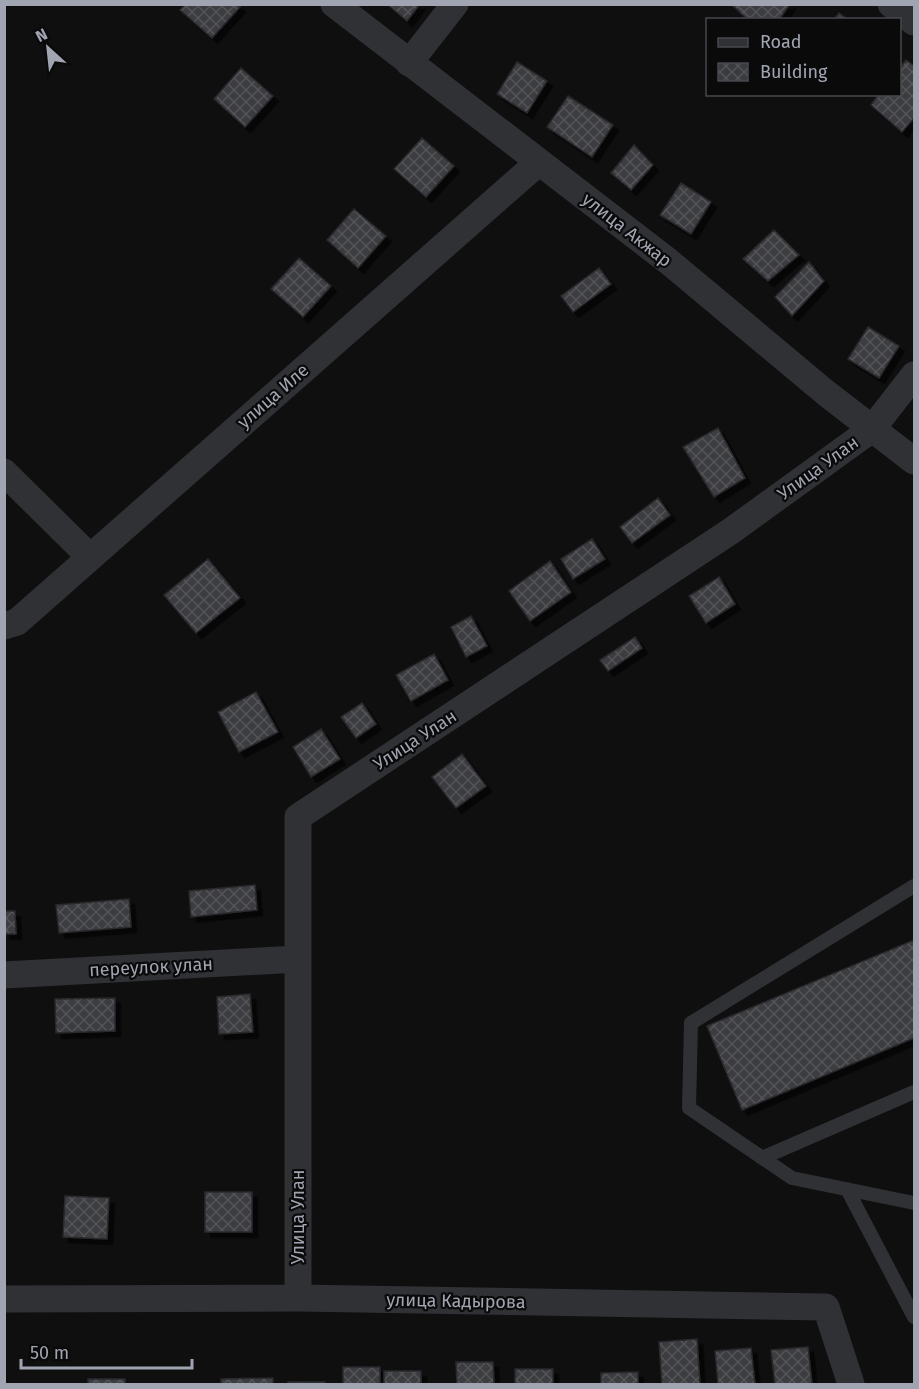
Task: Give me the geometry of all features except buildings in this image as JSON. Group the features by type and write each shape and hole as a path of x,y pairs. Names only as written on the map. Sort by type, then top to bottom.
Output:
{"street":[{"name":"улица Акжар","path":"334,4 668,261 872,429 915,461"},
{"path":"409,63 455,4"},
{"path":"891,4 915,22"},
{"name":"улица Иле","path":"4,626 17,622 539,162"},
{"name":"Улица Улан","path":"298,1298 298,817 731,531 872,429 915,375"},
{"path":"4,472 90,557"},
{"name":"переулок улан","path":"4,975 298,958"},
{"name":"улица Кадырова","path":"4,1299 298,1298 826,1306 851,1384"}],"lane":[{"path":"915,886 691,1023 689,1108 792,1178 915,1203"},
{"path":"762,1158 915,1092"},
{"path":"847,1189 915,1317"}]}
